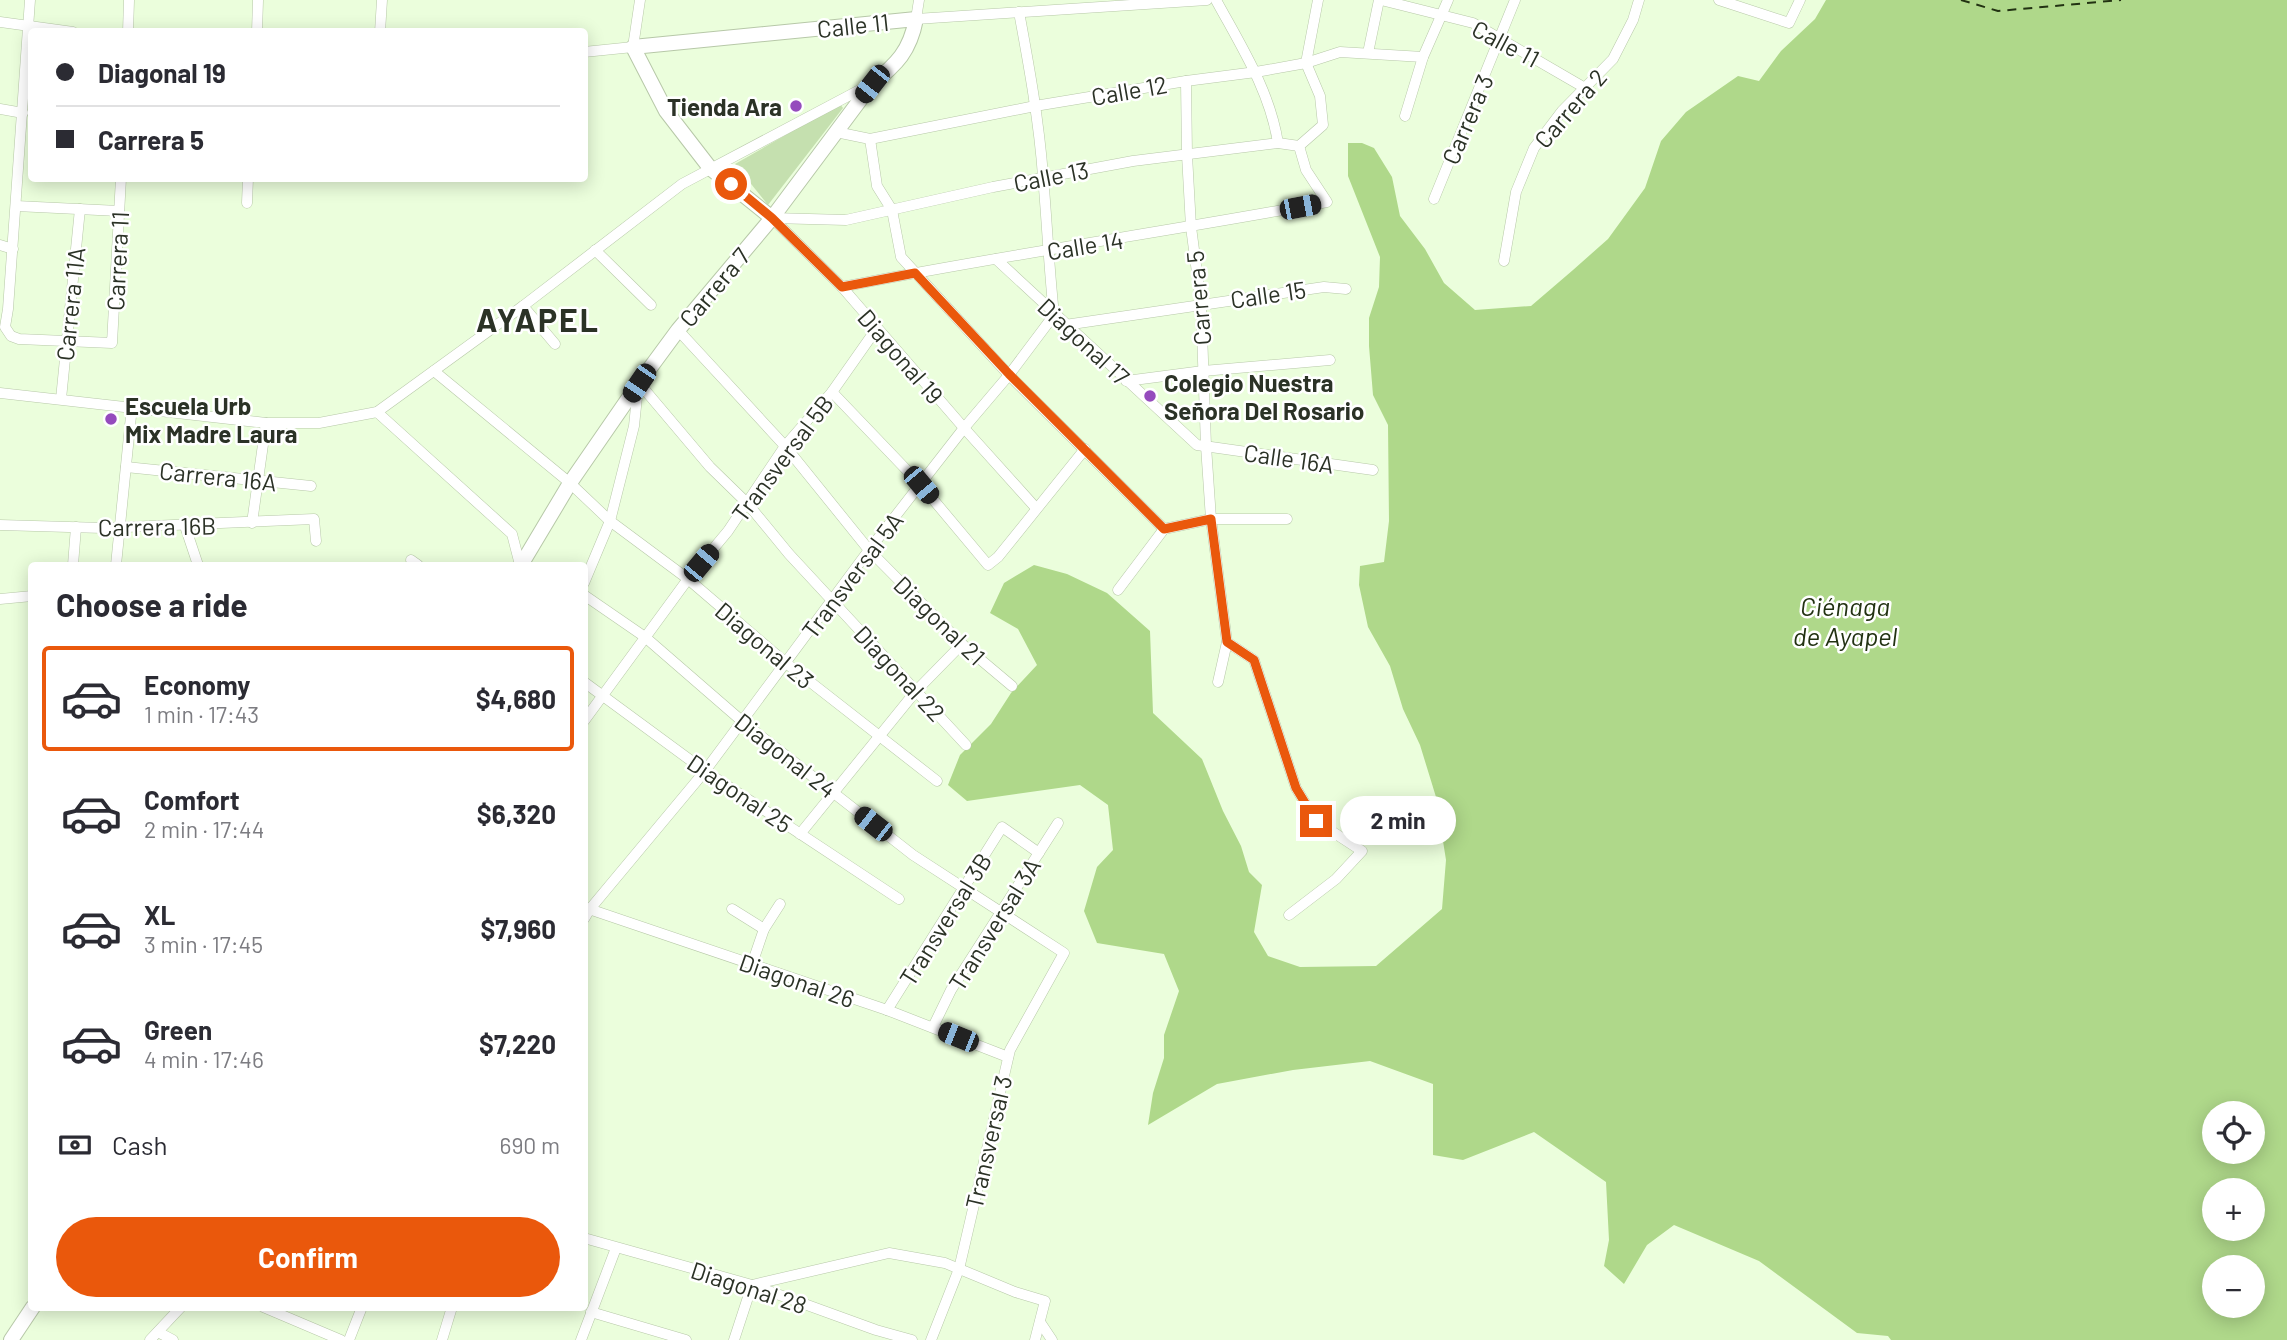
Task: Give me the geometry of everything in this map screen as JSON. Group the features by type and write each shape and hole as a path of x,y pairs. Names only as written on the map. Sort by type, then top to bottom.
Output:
{"main road":[{"name":"Calle 11","path":"633,47 916,19"},
{"name":"Carrera 7","path":"523,562 570,483 639,383 678,330 772,218 872,84 901,57 912,40 916,19"},
{"name":"Diagonal 19","path":"633,47 666,111 710,167 772,218"},
{"path":"11,1340 30,1311"}],"street":[{"path":"30,0 30,26"},
{"path":"128,28 130,0"},
{"path":"257,28 258,0"},
{"path":"380,28 382,0"},
{"path":"633,47 640,0"},
{"path":"916,19 919,0"},
{"path":"1011,0 1035,106 1044,178 1047,251 1054,315"},
{"name":"Calle 11","path":"916,19 1207,0"},
{"path":"1216,0 1256,72 1275,123 1278,143"},
{"path":"1299,146 1323,125 1320,96 1306,63 1318,0"},
{"path":"1368,53 1380,0"},
{"name":"Calle 11","path":"1380,0 1473,23 1585,88"},
{"path":"1405,116 1423,57 1448,0"},
{"name":"Carrera 3","path":"1434,199 1515,0"},
{"name":"Carrera 2","path":"1504,261 1516,192 1534,148 1562,111 1613,59 1633,20 1639,0"},
{"path":"1719,0 1790,23 1800,0"},
{"path":"0,22 44,28"},
{"name":"Calle 11","path":"588,52 633,47"},
{"path":"28,51 23,113 27,128 4,307 5,327 11,336 19,339 67,341"},
{"name":"Calle 12","path":"836,132 870,139 1035,106 1306,63 1340,52 1423,57"},
{"name":"Carrera 5","path":"1186,81 1191,227 1201,303 1211,519 1227,642 1218,682"},
{"path":"0,393 266,423 319,423 377,412 523,306 682,184 872,84"},
{"path":"0,109 23,113"},
{"path":"870,139 877,186 892,210 901,257 1009,374 1164,529"},
{"name":"Calle 13","path":"772,218 846,220 1133,161 1278,143 1299,146"},
{"name":"Calle 14","path":"842,287 1327,202 1306,170 1299,146"},
{"name":"Carrera 11","path":"67,341 112,343 121,182"},
{"path":"247,203 248,182"},
{"path":"16,206 119,211"},
{"name":"Carrera 11A","path":"61,399 80,209"},
{"name":"Diagonal 19","path":"772,218 842,287 1036,508"},
{"path":"0,245 13,249"},
{"path":"595,250 651,305"},
{"name":"Diagonal 17","path":"996,258 1054,315 1197,445 1206,446"},
{"name":"Calle 15","path":"1065,325 1324,287 1346,289"},
{"path":"523,306 555,344"},
{"name":"Transversal 5A","path":"588,907 705,771 869,550 1054,315"},
{"name":"Transversal 5B","path":"588,716 688,579 728,531 786,446 832,392 877,328"},
{"name":"Diagonal 21","path":"678,330 786,446 869,550 962,644 1012,687"},
{"path":"1126,380 1330,360"},
{"name":"Diagonal 23","path":"434,371 570,483 610,521 688,579 786,663 937,781"},
{"path":"588,573 610,521 634,426 639,383"},
{"name":"Diagonal 22","path":"639,383 710,467 747,503 789,554 966,745"},
{"path":"832,392 921,485 988,565 998,557 1085,449"},
{"path":"116,562 132,406"},
{"path":"377,412 512,534 520,562"},
{"path":"251,523 266,423"},
{"name":"Calle 16A","path":"1206,446 1373,470"},
{"name":"Carrera 16A","path":"126,467 311,486"},
{"name":"Carrera 16B","path":"0,524 76,527 185,526 314,519 316,541"},
{"path":"1118,590 1164,529 1211,519 1287,519"},
{"path":"185,526 197,562"},
{"path":"73,562 76,527"},
{"path":"0,599 28,596"},
{"name":"Diagonal 24","path":"588,598 645,637 743,722 914,855 1064,953"},
{"path":"1227,642 1254,660 1296,788 1316,821 1362,851 1336,879 1289,915"},
{"path":"800,834 916,691 962,644"},
{"name":"Diagonal 25","path":"588,685 705,771 899,899"},
{"name":"Transversal 3A","path":"933,1027 951,990 1058,822"},
{"name":"Transversal 3B","path":"887,1010 1002,827 1039,853"},
{"path":"752,964 764,929 780,904"},
{"name":"Diagonal 26","path":"588,908 887,1010 1008,1057"},
{"path":"732,909 764,929"},
{"name":"Transversal 3","path":"931,1340 959,1269 1010,1050 1064,953"},
{"name":"Diagonal 28","path":"588,1239 752,1285 876,1330 912,1340"},
{"path":"581,1340 616,1248"},
{"path":"734,1340 752,1285 889,1253 945,1263 1015,1292 1045,1301 1035,1340"},
{"path":"154,1336 177,1311"},
{"path":"272,1311 341,1340"},
{"path":"349,1340 360,1311"},
{"path":"442,1340 451,1311"},
{"path":"591,1312 686,1340"},
{"path":"1040,1322 1052,1340"},
{"path":"154,1336 173,1340"}],"shaded area":[{"path":"840,104 843,108 768,205 735,164"}],"water":[{"name":"Ciénaga de Ayapel","path":"1826,0 2287,0 2287,1340 1891,1340 1888,1336 1857,1333 1759,1261 1674,1225 1647,1245 1624,1284 1604,1266 1609,1240 1606,1182 1534,1132 1463,1160 1433,1155 1433,1084 1370,1061 1293,1070 1217,1084 1148,1125 1153,1093 1164,1058 1164,1035 1179,991 1164,954 1097,943 1084,911 1097,867 1113,850 1108,805 1080,785 967,801 948,785 960,755 991,724 1011,693 1037,665 1018,629 990,613 1004,583 1034,565 1067,574 1107,593 1150,631 1153,713 1202,759 1223,811 1241,846 1249,872 1262,885 1254,932 1268,956 1300,967 1376,966 1442,909 1446,860 1436,797 1420,745 1403,709 1390,666 1368,627 1359,585 1360,566 1384,562 1389,521 1388,425 1373,395 1369,346 1369,318 1379,287 1380,257 1348,176 1348,143 1362,143 1374,148 1392,177 1400,216 1425,249 1444,283 1475,310 1531,306 1608,239 1645,188 1661,141 1686,112 1738,76 1759,81 1781,51 1815,19"}],"ferry route":[{"path":"1961,0 1998,11 2121,0"}],"place":[{"name":"Tienda Ara","path":"796,106"},
{"name":"Colegio Nuestra Señora Del Rosario","path":"1150,396"},
{"name":"Escuela Urb Mix Madre Laura","path":"111,419"}],"district":[{"name":"AYAPEL","path":"538,319"}],"route":[{"path":"731,184 772,218 842,287 915,273 1009,374 1164,529 1211,519 1227,642 1254,660 1296,788 1316,821"}]}
